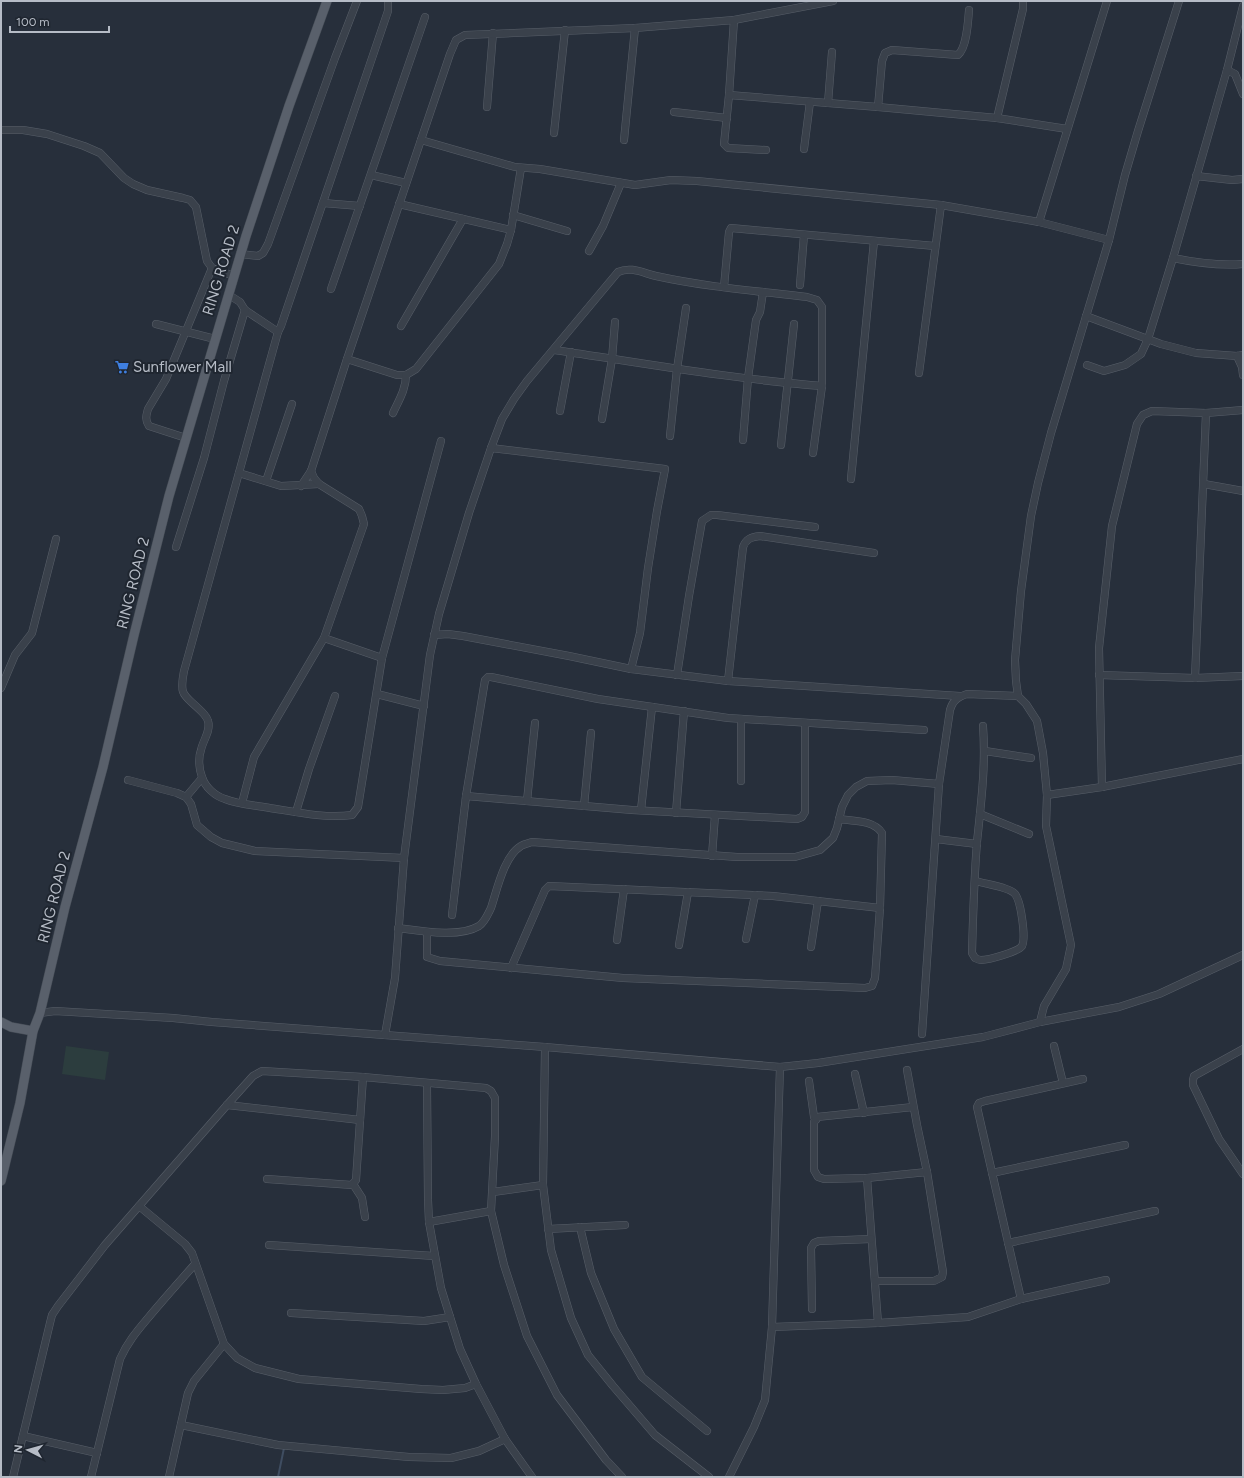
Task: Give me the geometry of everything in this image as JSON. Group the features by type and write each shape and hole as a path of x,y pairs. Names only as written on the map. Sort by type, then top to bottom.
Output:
{"main road":[{"name":"RING ROAD 2","path":"1,1181 3,1167 20,1103 33,1031 40,1013 65,907 103,767 134,635 186,438 240,254 289,106 327,1"},
{"path":"1,1022 12,1027 33,1031"}],"street":[{"path":"240,254 258,256 263,253 268,244 357,1"},
{"path":"388,1 388,11 284,319 278,332 181,686 184,696 207,717 209,729 200,751 199,765 202,778 210,790 224,799 296,812 342,816 352,815 358,807 382,658 441,441"},
{"path":"301,486 311,471 420,140 456,40 466,35 493,33 635,28 734,20 833,1"},
{"path":"997,118 1023,10 1023,1"},
{"path":"1039,222 1107,1"},
{"path":"1040,1022 1044,1006 1066,969 1071,945 1046,826 1047,795 1043,753 1037,721 1026,704 1018,696 1016,681 1015,660 1021,591 1031,516 1051,433 1109,240 1134,146 1180,1"},
{"path":"1087,365 1104,371 1125,364 1141,354 1148,339 1227,70 1243,6"},
{"path":"878,107 882,61 885,53 892,50 958,55 961,52 966,34 969,10"},
{"path":"331,289 425,16"},
{"path":"734,20 724,144 725,147 728,148 766,150"},
{"path":"624,140 635,28"},
{"path":"554,133 565,30"},
{"path":"487,107 493,33"},
{"path":"828,103 832,52"},
{"path":"1227,70 1235,74 1243,94"},
{"path":"729,95 997,118 1067,129"},
{"path":"804,149 810,102"},
{"path":"674,112 727,118"},
{"path":"1,130 23,130 47,134 84,146 100,153 124,178 133,184 146,190 190,200 196,207 207,261 212,268 234,276"},
{"path":"420,140 515,168 540,169 635,185 671,180 697,181 941,205 1039,222 1109,240"},
{"path":"347,359 397,375 406,375 416,369 499,264 511,230 521,168"},
{"path":"371,175 406,183"},
{"path":"1196,176 1232,180 1243,179"},
{"path":"589,251 621,183"},
{"path":"323,203 360,206"},
{"path":"399,204 511,230"},
{"path":"919,373 941,205"},
{"path":"513,215 567,231"},
{"path":"401,326 463,219"},
{"path":"724,287 729,232 731,228 935,246"},
{"path":"800,285 804,235"},
{"path":"851,478 874,241"},
{"path":"1173,258 1210,265 1229,266 1243,264"},
{"path":"186,438 153,429 149,426 146,419 148,409 166,379 212,268"},
{"path":"385,1035 395,978 404,858 430,654 439,614 469,513 502,419 514,399 618,272 625,269 635,270 656,276 724,287 807,297 817,300 822,307 822,386 813,453"},
{"path":"743,440 748,378 756,320 760,312 764,292"},
{"path":"229,294 240,302 245,310 278,332"},
{"path":"670,436 677,369 686,308"},
{"path":"176,547 204,458 224,381 245,310"},
{"path":"1086,316 1161,344 1196,353 1240,356 1243,375"},
{"path":"602,419 612,359 615,322"},
{"path":"156,324 215,339"},
{"path":"781,445 794,324"},
{"path":"554,350 677,369 822,386"},
{"path":"560,412 570,352"},
{"path":"394,413 404,390 406,375"},
{"path":"266,481 292,404"},
{"path":"1102,787 1099,648 1112,526 1137,424 1143,415 1152,410 1206,413 1243,410"},
{"path":"1195,678 1206,413"},
{"path":"491,448 665,469 648,568 640,633 631,669"},
{"path":"242,803 254,757 324,638 364,524 359,509 318,484 311,471"},
{"path":"239,473 281,486 318,484"},
{"path":"1204,484 1243,491"},
{"path":"677,675 702,521 711,515 717,515 815,527"},
{"path":"728,681 743,547 745,541 751,537 760,536 874,553"},
{"path":"1,688 15,655 32,633 56,539"},
{"path":"434,635 448,634 464,636 631,669 728,681 960,696 967,694 1018,696"},
{"path":"324,638 382,658"},
{"path":"1099,675 1195,678 1230,678 1243,676"},
{"path":"452,915 466,796 485,680 488,677 598,699 684,712 742,719 924,730"},
{"path":"377,694 424,706"},
{"path":"296,812 309,769 335,696"},
{"path":"922,1034 939,784 948,716 953,702 960,696"},
{"path":"641,810 652,707"},
{"path":"676,813 684,712"},
{"path":"741,781 742,719"},
{"path":"526,801 535,723"},
{"path":"466,796 676,813 797,819 802,817 805,812 805,723"},
{"path":"976,882 1013,891 1018,897 1021,905 1023,941 1022,947 1016,952 981,960 975,958 972,953 977,844 985,751 983,726"},
{"path":"584,806 591,733"},
{"path":"985,751 1031,758"},
{"path":"1047,795 1102,787 1243,759"},
{"path":"186,797 202,778"},
{"path":"128,780 177,793 186,797 191,804 197,825 211,837 222,843 254,851 404,858"},
{"path":"398,928 427,932 448,932 466,931 480,926 488,916 506,864 518,849 532,842 712,856 795,857 820,850 832,838 842,807 848,795 856,787 867,781 892,780 939,784"},
{"path":"980,814 1029,834"},
{"path":"712,856 715,815"},
{"path":"427,932 427,957 440,961 623,978 865,988 872,986 875,978 880,908 882,834 874,825 839,819"},
{"path":"936,839 977,844"},
{"path":"511,968 545,890 549,886 755,895 880,908"},
{"path":"617,940 624,889"},
{"path":"679,944 688,892"},
{"path":"746,939 755,895"},
{"path":"811,947 818,901"},
{"path":"40,1013 56,1011 173,1018 545,1046 780,1067 818,1063 983,1037 1040,1022 1120,1007 1159,994 1243,955"},
{"path":"545,1046 543,1185 551,1250 571,1318 588,1355 613,1386 656,1435 709,1477"},
{"path":"1054,1046 1063,1083"},
{"path":"1243,1049 1194,1076 1192,1080 1219,1139 1243,1174"},
{"path":"730,1477 765,1400 772,1327 780,1067"},
{"path":"875,1281 934,1281 942,1277 943,1272 927,1172 907,1070"},
{"path":"12,1477 52,1315 105,1245 253,1076 262,1071 363,1077 427,1084 486,1088 491,1091 495,1098 492,1211 504,1265 527,1336 557,1395 597,1450 622,1477"},
{"path":"855,1074 864,1113"},
{"path":"267,1178 348,1186 353,1184 356,1180 363,1077"},
{"path":"1020,1299 977,1107 979,1103 1083,1079"},
{"path":"809,1081 814,1117 816,1120"},
{"path":"427,1084 429,1222 440,1288 460,1349 476,1384 505,1439 532,1477"},
{"path":"227,1105 360,1120"},
{"path":"914,1107 817,1118 814,1122 814,1170 818,1177 824,1180 867,1178 927,1172"},
{"path":"992,1173 1125,1145"},
{"path":"867,1178 878,1323"},
{"path":"353,1184 362,1198 366,1217"},
{"path":"493,1192 543,1185"},
{"path":"139,1206 185,1244 192,1253 224,1344 237,1358 255,1368 298,1379 443,1390 465,1388 476,1384"},
{"path":"429,1222 492,1211"},
{"path":"1008,1243 1155,1211"},
{"path":"548,1229 625,1224"},
{"path":"580,1227 591,1273 611,1322 642,1377 707,1431"},
{"path":"812,1309 811,1248 814,1244 819,1241 871,1239"},
{"path":"269,1245 434,1256"},
{"path":"91,1477 120,1359 124,1350 130,1340 161,1302 195,1264"},
{"path":"772,1327 878,1323 968,1317 1020,1299 1106,1280"},
{"path":"291,1313 424,1321 450,1317"},
{"path":"170,1477 188,1393 194,1381 224,1344"},
{"path":"181,1425 278,1445 409,1457 451,1458 479,1451 505,1439"},
{"path":"23,1436 97,1453"}],"shaded area":[{"path":"66,1046 109,1052 105,1080 62,1074"}],"waterway":[{"path":"278,1477 284,1448"}],"place":[{"name":"Sunflower Mall","path":"122,367"}]}
